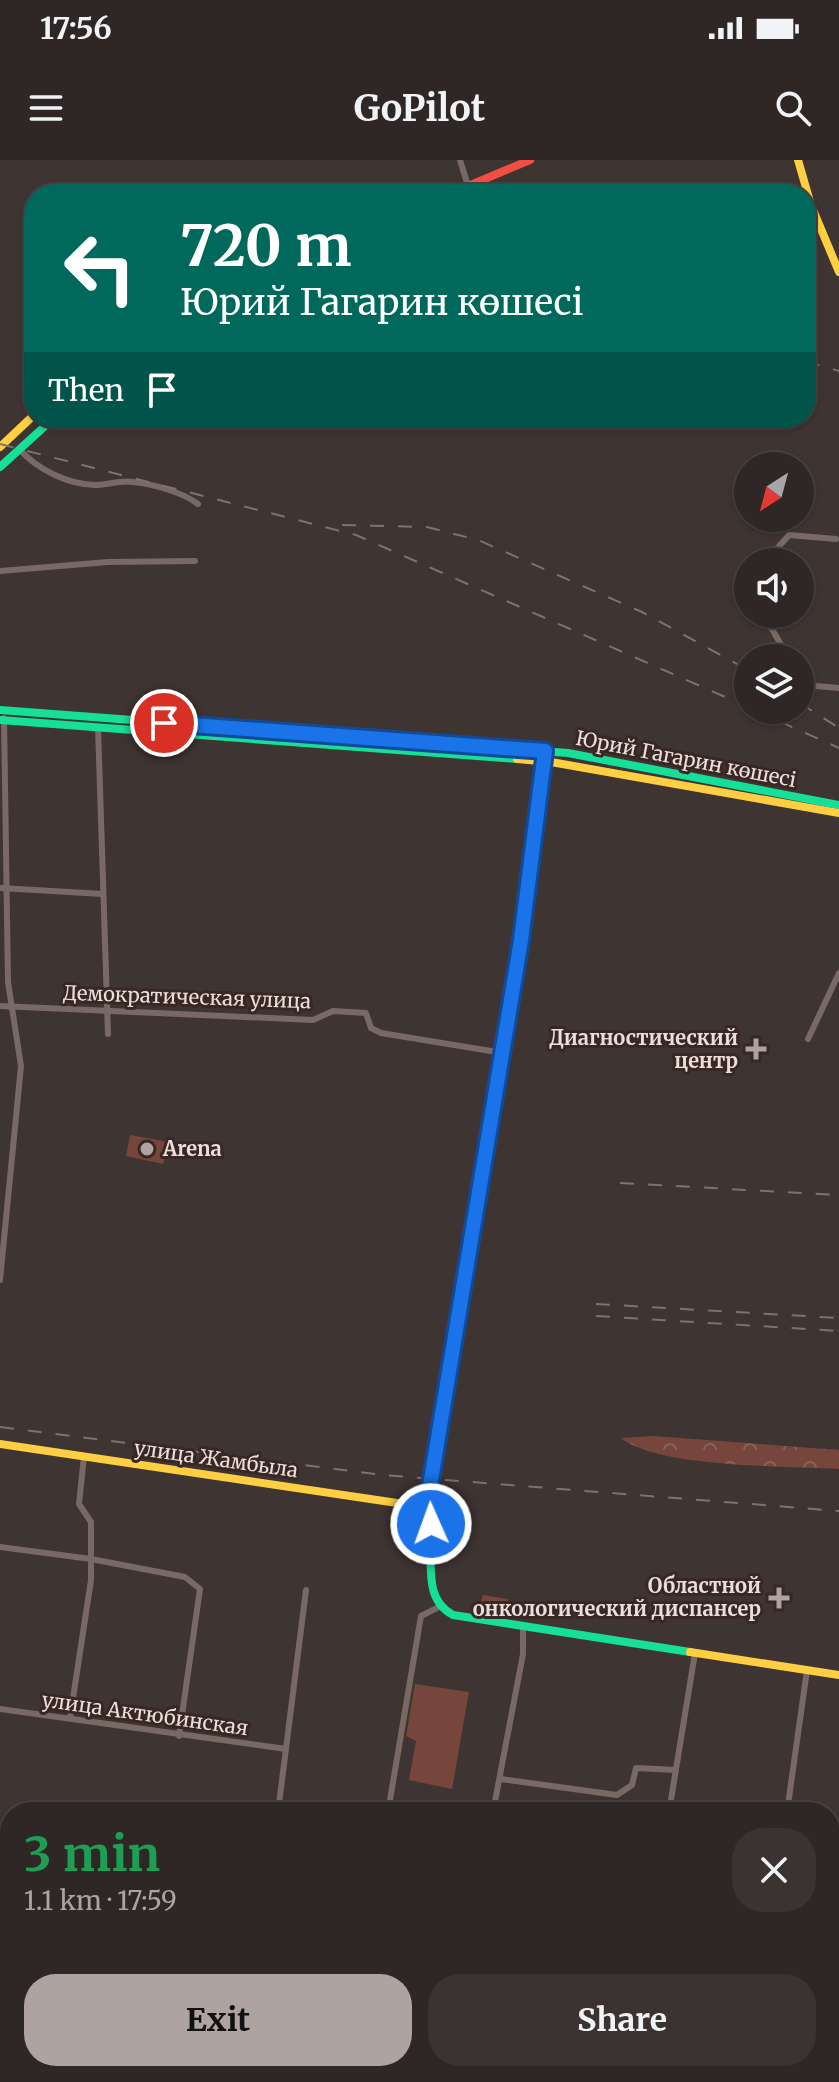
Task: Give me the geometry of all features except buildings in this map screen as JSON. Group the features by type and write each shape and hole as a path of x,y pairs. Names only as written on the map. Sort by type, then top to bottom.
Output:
{"main road":[{"path":"473,184 530,160"},
{"path":"798,160 805,184"},
{"path":"816,217 839,272"},
{"path":"0,447 24,424"},
{"path":"0,467 43,428"},
{"name":"Юрий Гагарин көшесі","path":"2,715 98,727 544,761 839,813"},
{"name":"Юрий Гагарин көшесі","path":"2,715 545,751 839,805"},
{"path":"545,751 503,1053 425,1516 434,1534 430,1590 437,1608 453,1615 839,1675"},
{"name":"улица Жамбыла","path":"0,1444 390,1502 412,1507 425,1516"}],"street":[{"path":"460,160 467,184"},
{"path":"19,449 33,466 56,474 95,485 134,482 198,504"},
{"path":"777,548 789,535 836,539"},
{"path":"0,571 108,562 195,561"},
{"path":"814,685 839,688"},
{"path":"0,1280 21,1066 8,982 3,888 2,715"},
{"path":"98,727 108,1034"},
{"path":"3,888 103,894"},
{"path":"808,1039 839,973"},
{"name":"Демократическая улица","path":"0,1006 13,1009 108,1009 313,1020 333,1011 366,1013 371,1028 381,1033 503,1053"},
{"path":"70,1718 91,1580 91,1522 79,1504 84,1456"},
{"path":"0,1547 91,1559 185,1577 200,1589 179,1736"},
{"path":"279,1802 306,1590"},
{"path":"390,1802 421,1616 437,1608"},
{"path":"495,1802 523,1654 523,1626"},
{"path":"671,1802 695,1653"},
{"path":"788,1802 807,1670"},
{"name":"улица Актюбинская","path":"0,1709 286,1749"},
{"path":"501,1779 617,1795 632,1785 636,1768 676,1770"}],"green space":[{"name":"Arena","path":"130,1135 169,1142 163,1164 126,1156"},
{"path":"653,1436 839,1450 839,1469 693,1460 639,1448 621,1438"},
{"path":"483,1595 508,1599 509,1616 481,1614 479,1609"},
{"path":"415,1684 469,1692 452,1789 409,1780 416,1741 406,1736"}],"railway":[{"path":"816,364 839,371"},
{"path":"0,444 356,535 734,701"},
{"path":"342,525 427,527 478,540 642,612 734,662"},
{"path":"814,712 839,728"},
{"path":"785,724 839,748"},
{"path":"620,1183 839,1195"},
{"path":"596,1304 839,1318"},
{"path":"596,1316 839,1331"},
{"path":"0,1427 383,1475 839,1511"}],"traffic: fast":[{"path":"0,467 43,428"},
{"path":"0,710 568,753 839,805"},
{"path":"0,720 517,759"},
{"path":"544,759 521,940 425,1516 429,1529 432,1584 442,1607 453,1615 690,1652"}],"traffic: slow":[{"path":"798,160 805,184"},
{"path":"816,217 839,272"},
{"path":"0,447 24,424"},
{"path":"517,759 551,762 839,813"},
{"path":"0,1444 404,1504 425,1516"},
{"path":"690,1652 839,1675"}],"traffic: jam":[{"path":"473,184 530,160"}],"place":[{"name":"Диагностический центр","path":"756,1049"},
{"name":"Arena","path":"147,1149"},
{"name":"Областной онкологический диспансер","path":"779,1598"}],"route":[{"path":"164,723 545,751 521,940 425,1516 431,1524"}]}
